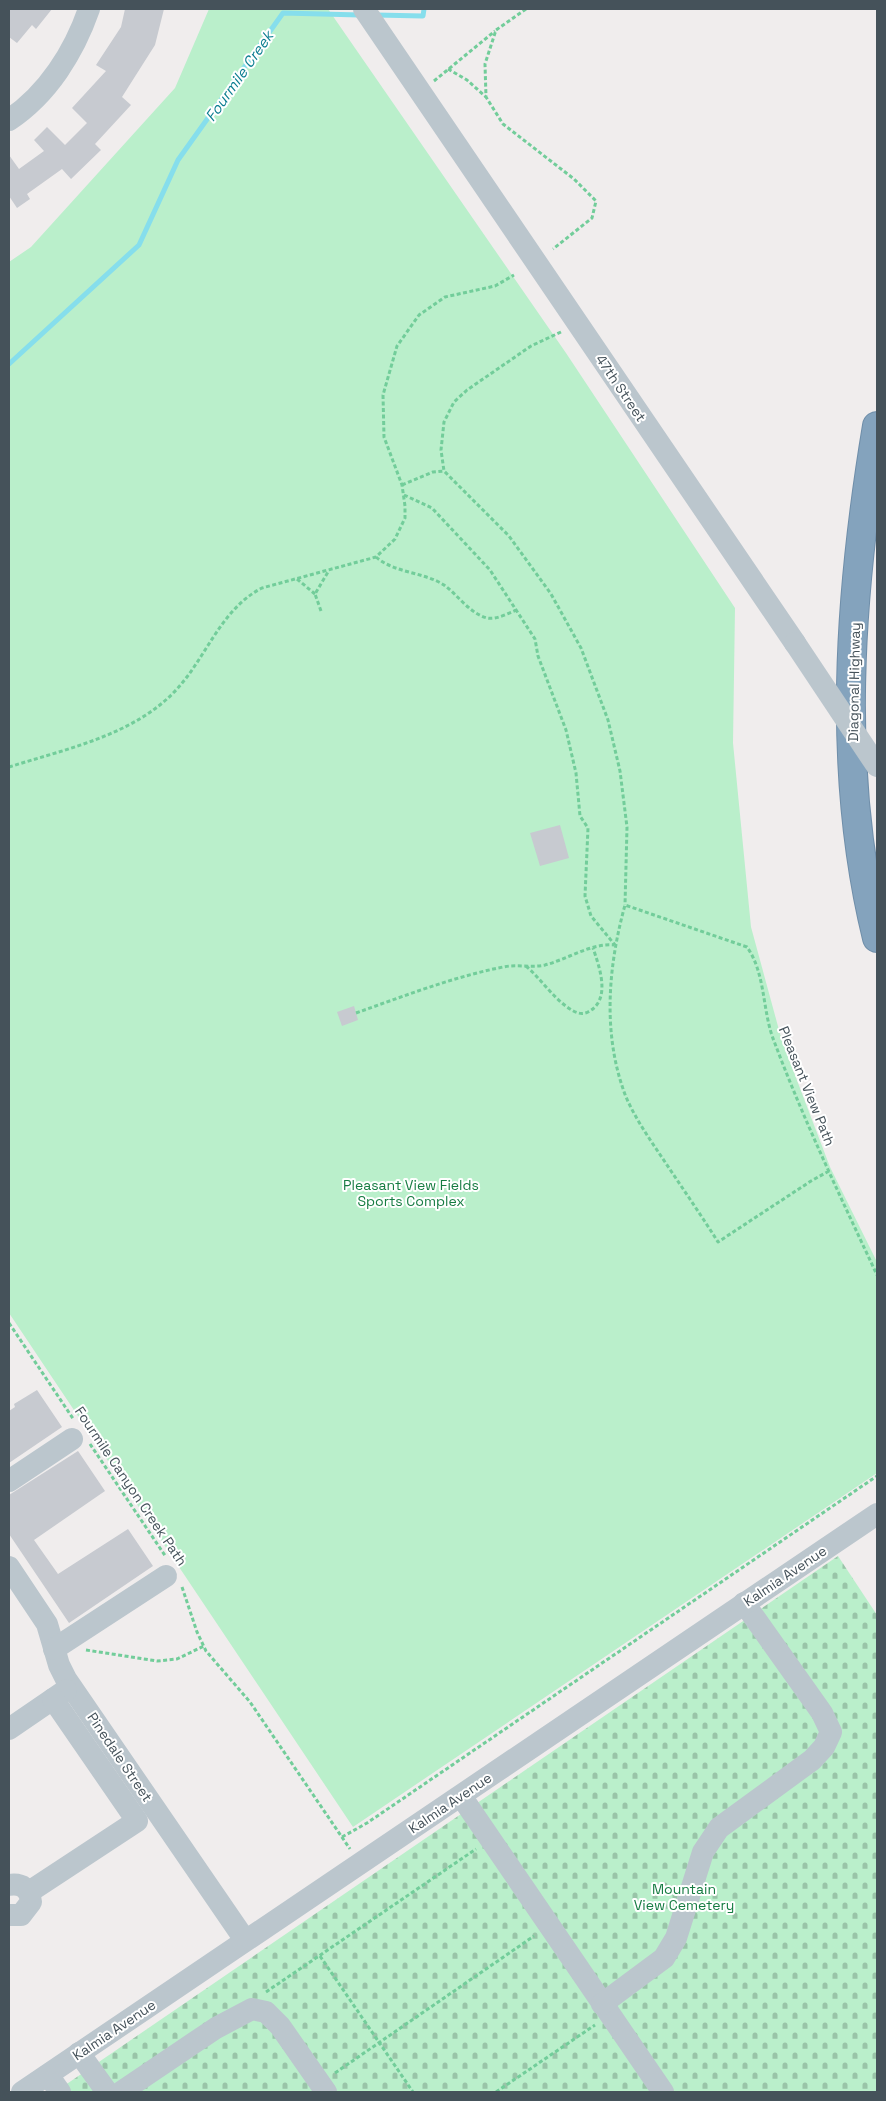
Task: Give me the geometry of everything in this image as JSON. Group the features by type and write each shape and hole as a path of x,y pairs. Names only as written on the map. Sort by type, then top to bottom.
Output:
{"highway":[{"name":"Diagonal Highway","path":"877,426 864,504 851,662 854,800 860,853 877,938"}],"street":[{"path":"9,120 41,92 63,64 80,34 89,9"},
{"name":"47th Street","path":"364,9 877,766"},
{"path":"9,1481 79,1435"},
{"name":"Kalmia Avenue","path":"22,2092 54,2084 79,2053 877,1514"},
{"name":"Pinedale Street","path":"9,1567 62,1645 59,1665 62,1692 154,1808 245,1940"},
{"path":"62,1645 171,1573"},
{"path":"606,2010 664,1958 676,1938 703,1852 719,1828 812,1760 824,1747 831,1732 822,1713 744,1603"},
{"path":"9,1728 62,1692 137,1821"},
{"path":"461,1796 663,2092"},
{"path":"9,1915 16,1916 26,1912 30,1902 17,1883 137,1821 154,1808"},
{"path":"121,2092 216,2028 252,2009 266,2012 280,2026 322,2088"},
{"path":"79,2053 107,2092"}],"path":[{"path":"420,93 496,30 526,9"},
{"path":"486,97 485,64 496,30"},
{"path":"448,69 467,80 486,97 503,124 574,179 596,201 592,218 553,249"},
{"path":"9,767 106,735 150,712 186,680 230,614 247,596 262,588 376,557 395,539 405,518 404,494 384,437 383,395 397,346 418,315 444,297 495,286 514,275"},
{"path":"578,324 531,346 467,390 454,402 444,422 441,450 444,471 509,536 551,594 582,648 608,720 620,771 627,827 625,905 615,945 610,984 610,1018 614,1055 626,1096 642,1128 718,1242 829,1171"},
{"path":"402,485 432,472 444,471"},
{"path":"404,494 432,508 490,570 536,639 538,656 566,730 576,773 580,816 588,828 584,896 591,916 615,945"},
{"path":"376,557 382,562 421,575 443,585 476,613 489,618 517,610"},
{"path":"315,594 328,571"},
{"path":"296,579 315,594 321,611"},
{"name":"Pleasant View Path","path":"625,905 747,947 756,960 773,1039 829,1171 877,1275"},
{"path":"356,1014 451,981 502,967 542,965 603,944 615,945"},
{"path":"525,966 571,1010 581,1014 594,1008 601,992 600,969 594,948"},
{"name":"Fourmile Canyon Creek Path","path":"9,1323 79,1435 171,1573 204,1646 250,1702 360,1863"},
{"path":"342,1837 368,1823 877,1476"},
{"path":"62,1645 86,1651 111,1652 157,1661 177,1659 204,1646"},
{"path":"264,1994 490,1840"},
{"path":"322,2088 379,2043 549,1926"},
{"path":"320,1956 412,2092"},
{"path":"496,2092 606,2010"}],"green space":[{"name":"Pleasant View Fields Sports Complex","path":"209,9 328,9 566,353 735,608 733,743 751,927 782,1041 830,1167 877,1262 877,1473 353,1827 9,1313 9,262 31,247 175,88"},
{"name":"Mountain View Cemetery","path":"838,1556 877,1615 877,2092 55,2092"}],"building":[{"path":"9,9 52,9 36,29 32,25 17,43 9,37"},
{"path":"125,9 164,9 155,45 122,97 131,105 95,144 101,150 71,179 62,169 27,194 30,199 17,208 9,196 9,155 19,169 44,151 34,140 47,127 65,145 87,123 72,108 106,71 96,65 121,27"},
{"path":"560,825 569,858 540,866 530,833"},
{"path":"354,1006 358,1020 342,1026 337,1012"},
{"path":"37,1390 62,1427 9,1463 9,1411 15,1407 14,1404"},
{"path":"78,1451 105,1491 34,1540 58,1574 128,1529 153,1566 69,1623 9,1534 9,1495"}],"waterway":[{"name":"Fourmile Creek","path":"376,15 423,16 424,9"},
{"path":"9,364 139,245 178,160 283,13 360,15"}]}
